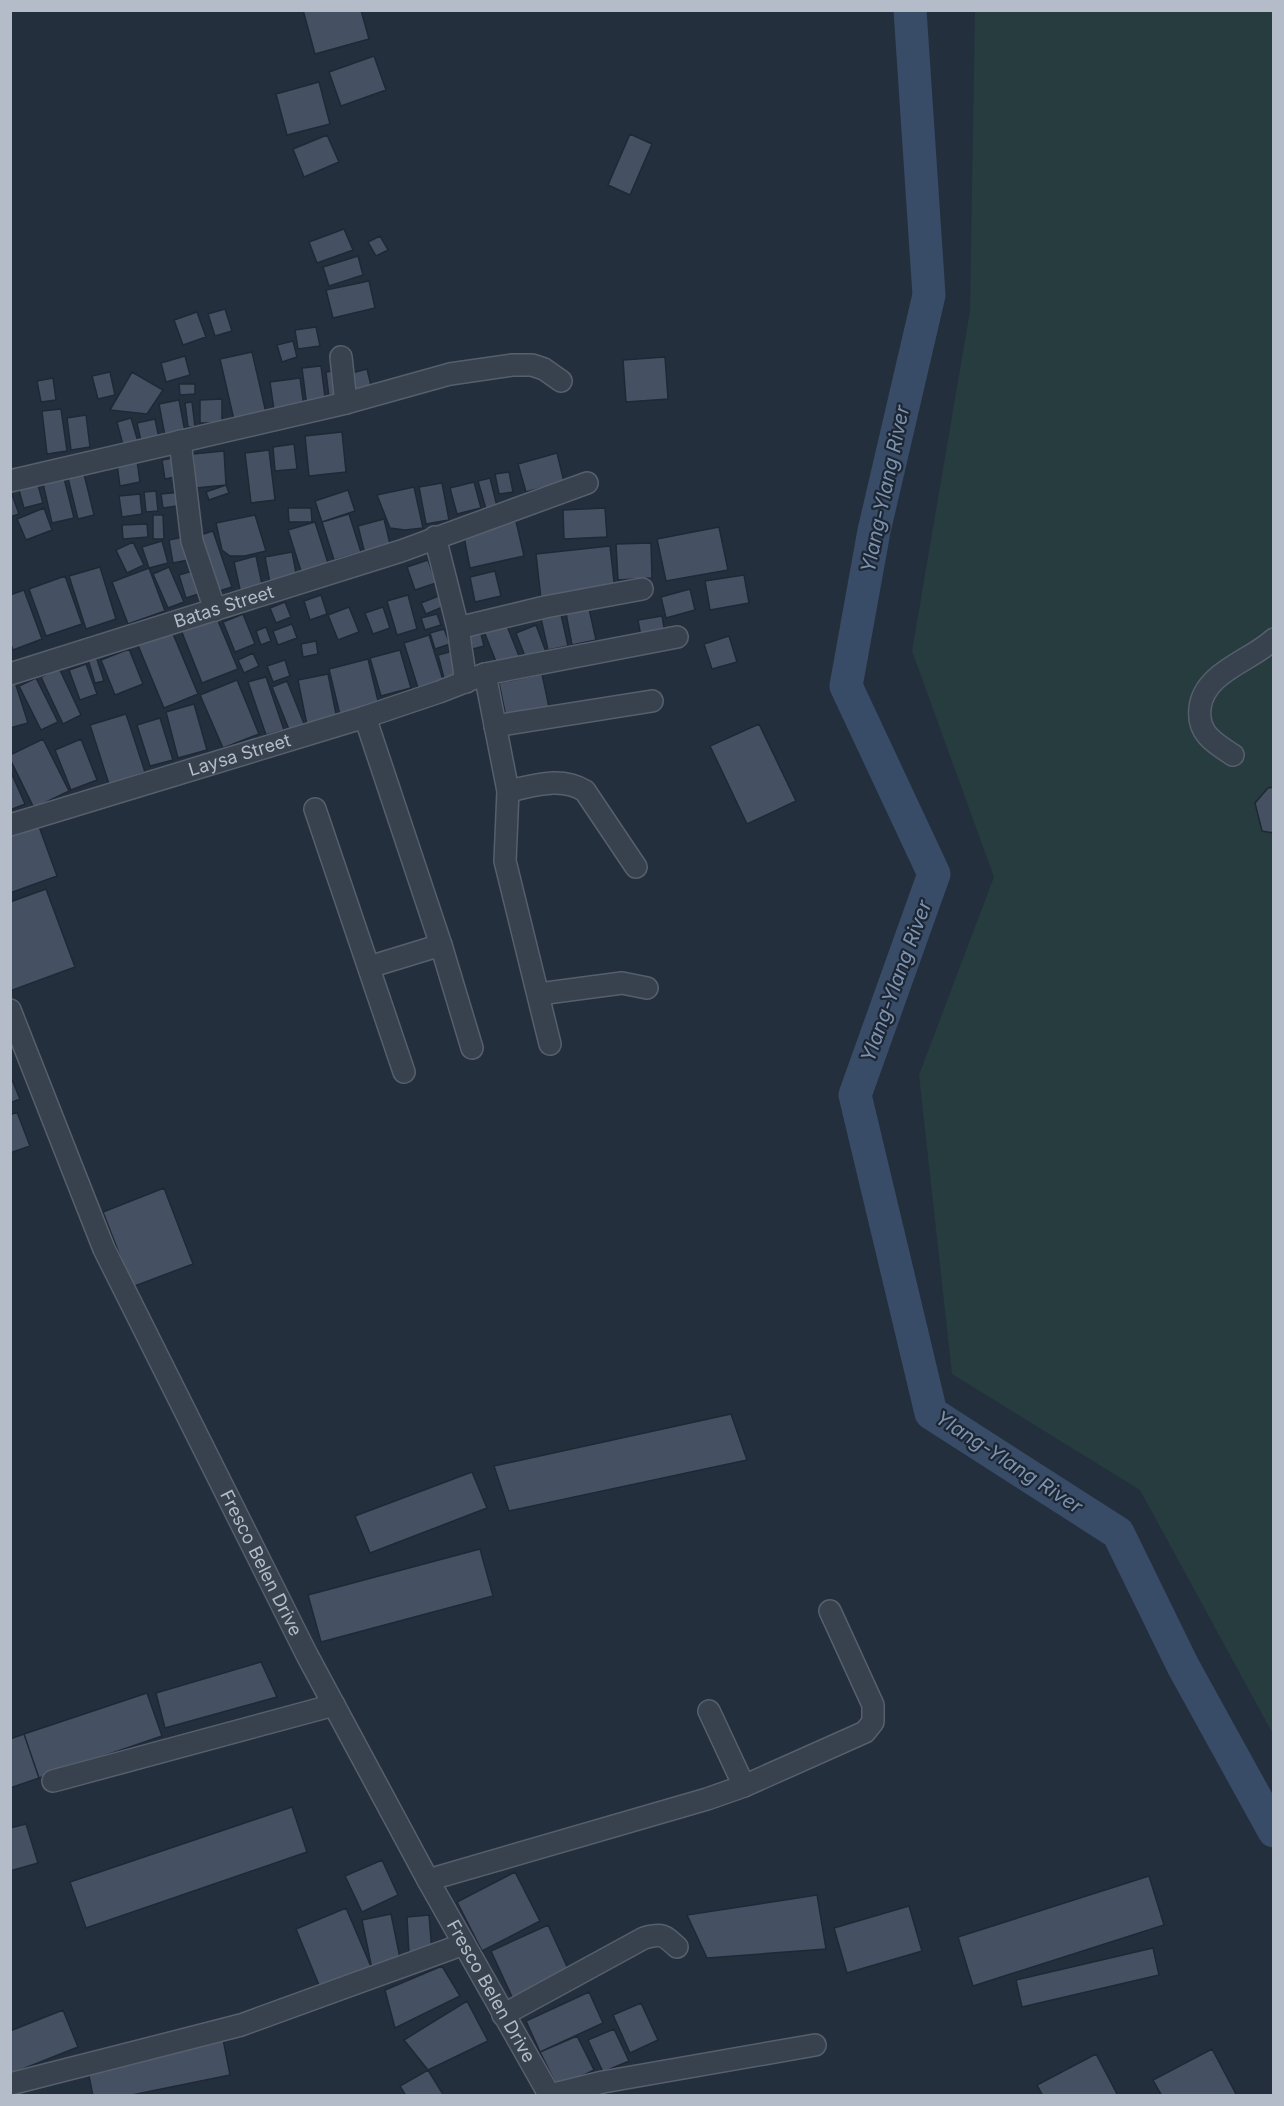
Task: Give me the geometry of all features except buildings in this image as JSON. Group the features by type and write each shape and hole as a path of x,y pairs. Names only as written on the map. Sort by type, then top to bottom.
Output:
{"street":[{"path":"341,357 346,403"},
{"path":"10,481 346,403 450,374 512,365 532,365 544,369 561,381"},
{"path":"180,441 192,541 215,610"},
{"name":"Batas Street","path":"10,674 401,551 587,483"},
{"path":"435,537 458,628 495,726 508,791 505,861 550,1044"},
{"path":"458,628 544,607 642,590"},
{"name":"Laysa Street","path":"10,825 364,717 476,678 677,637"},
{"path":"1233,755 1204,734 1199,718 1204,692 1217,678 1274,639"},
{"path":"495,726 652,701"},
{"path":"364,717 441,945 472,1048"},
{"path":"508,791 557,782 574,784 585,790 636,867"},
{"path":"315,810 404,1072"},
{"path":"369,967 441,945"},
{"path":"539,994 622,983 647,988"},
{"name":"Fresco Belen Drive","path":"10,1010 104,1249 306,1655 428,1880 550,2095"},
{"path":"428,1880 707,1799 744,1786 865,1732 873,1722 873,1705 830,1611"},
{"path":"53,1780 334,1705"},
{"path":"709,1710 744,1786"},
{"path":"503,2015 644,1938 665,1936 677,1947"},
{"path":"10,2084 242,2025 464,1944"},
{"path":"550,2095 603,2082 815,2045"}],"green space":[{"path":"975,11 1273,11 1273,1734 1140,1490 952,1374 919,1075 994,877 912,651 970,311"}],"waterway":[{"name":"Ylang-Ylang River","path":"910,10 929,295 874,531 846,686 934,874 855,1095 931,1413 1118,1533 1183,1666 1274,1831"}]}
